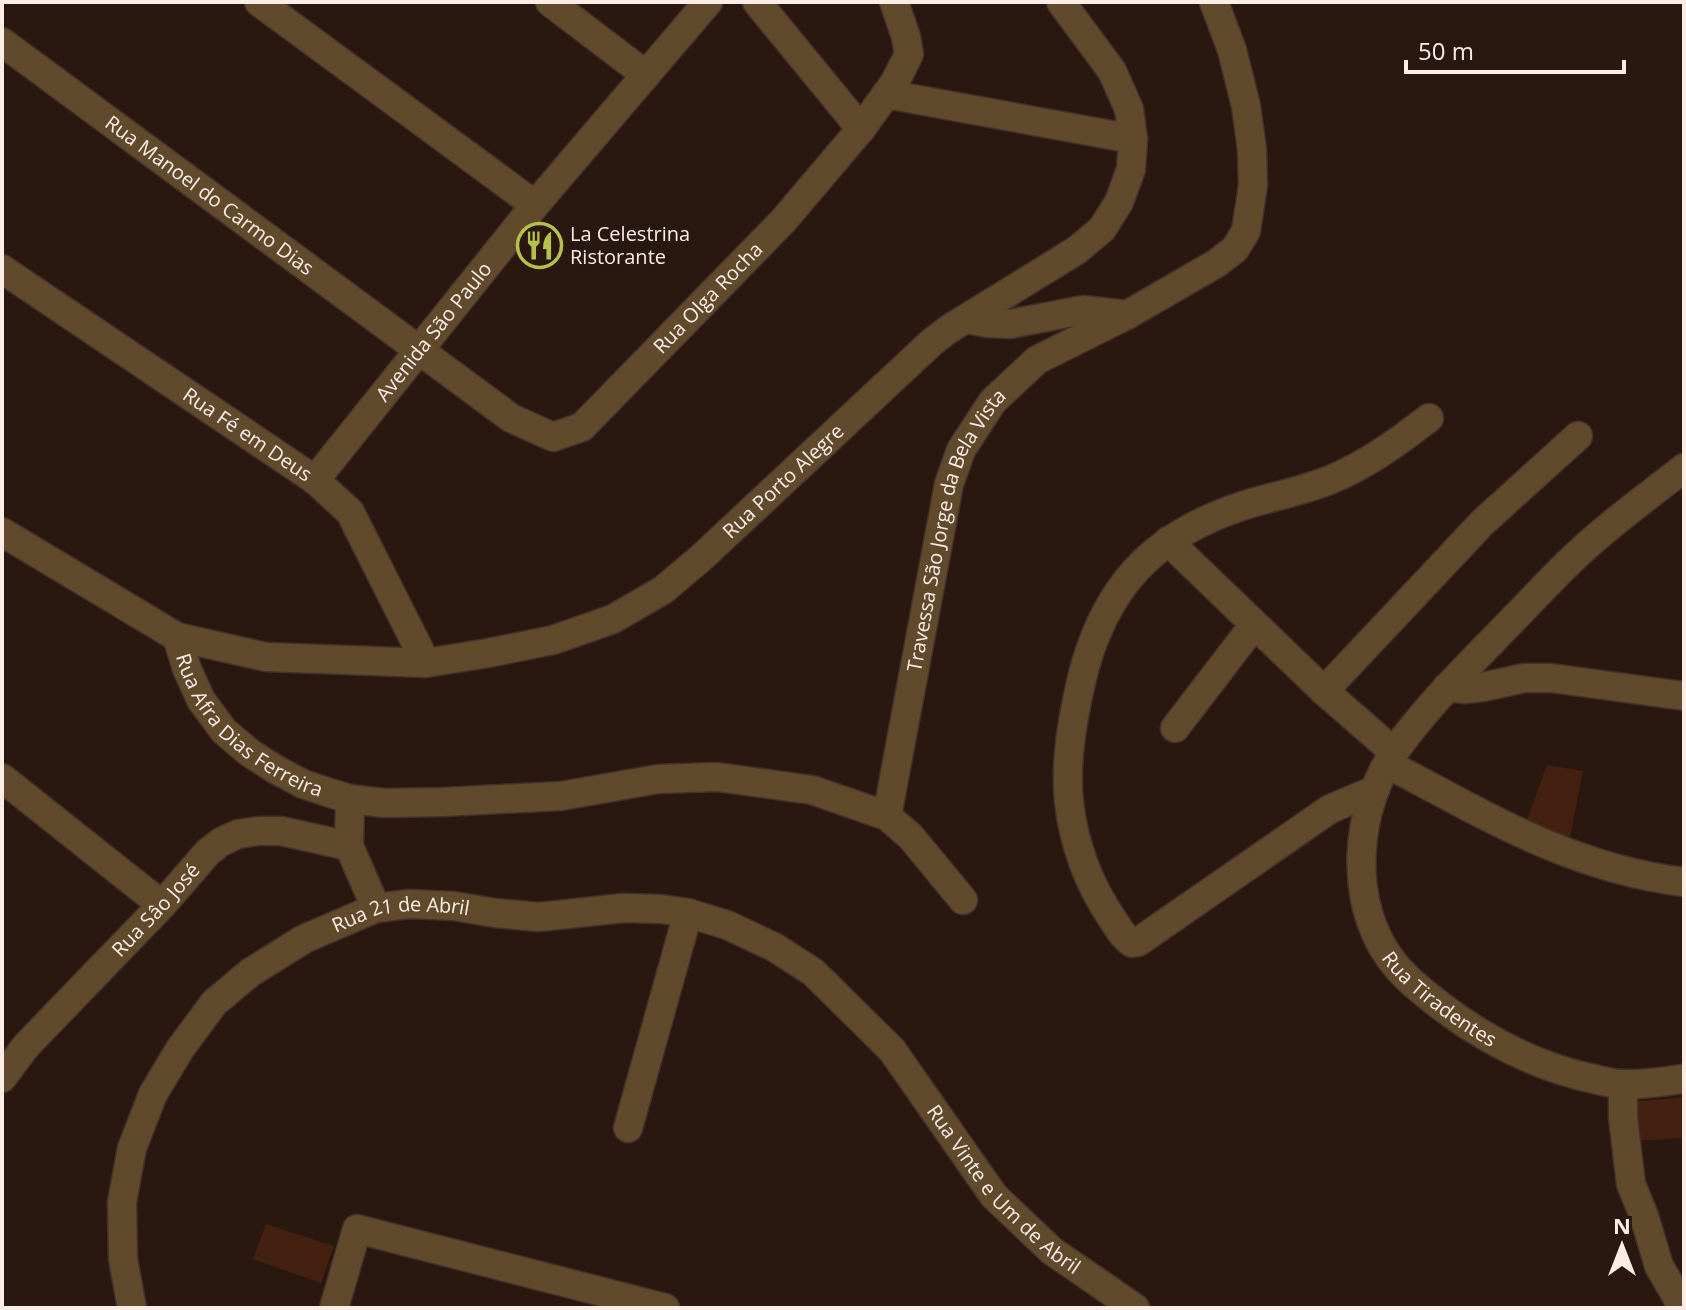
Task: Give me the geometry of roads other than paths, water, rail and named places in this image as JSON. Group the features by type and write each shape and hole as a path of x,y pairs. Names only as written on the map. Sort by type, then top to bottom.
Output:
{"street":[{"path":"259,2 535,205"},
{"path":"550,2 646,75"},
{"name":"Avenida São Paulo","path":"315,480 535,205 708,2"},
{"path":"757,2 861,129"},
{"name":"Rua Olga Rocha","path":"418,350 511,418 553,437 582,427 783,221 861,129 895,82 909,54 894,2"},
{"name":"Rua Porto Alegre","path":"177,637 266,657 426,663 553,640 613,619 663,590 932,342 1077,250 1102,229 1119,202 1131,169 1133,139 1129,109 1112,71 1061,2"},
{"name":"Travessa São Jorge da Bela Vista","path":"887,816 949,484 961,450 993,401 1037,360 1127,315 1217,263 1235,249 1246,231 1253,185 1246,106 1232,50 1214,2"},
{"name":"Rua Manoel do Carmo Dias","path":"2,42 418,350"},
{"path":"886,94 1133,139"},
{"name":"Rua Fé em Deus","path":"2,269 315,480 350,512 426,663"},
{"path":"966,319 1010,324 1083,310 1127,315"},
{"path":"1375,790 1330,809 1138,942 1132,943 1102,904 1084,866 1071,822 1069,755 1088,656 1116,593 1137,569 1168,541 1243,506 1332,479 1393,445 1429,418"},
{"path":"1324,691 1483,522 1578,436"},
{"name":"Rua Tiradentes","path":"1684,468 1623,515 1564,567 1447,687 1391,758 1375,790 1365,828 1362,861 1367,912 1390,959 1407,978 1464,1024 1523,1057 1577,1075 1623,1084 1684,1079"},
{"name":"Rua Afra Dias Ferreira","path":"2,532 177,637 201,700 224,731 250,753 315,788 350,799"},
{"path":"1168,541 1391,758 1543,844 1593,863 1684,882"},
{"path":"1175,728 1254,625"},
{"path":"1447,687 1465,689 1524,678 1551,678 1684,696"},
{"path":"376,908 349,846 350,799 412,803 561,796 658,779 717,777 812,790 887,816 911,837 963,900"},
{"path":"2,778 162,905"},
{"name":"Rua Sâo José","path":"2,1078 26,1046 162,905 208,852 221,842 238,834 281,831 349,846"},
{"name":"Rua 21 de Abril","path":"132,1308 123,1259 122,1202 132,1148 153,1094 180,1049 214,1003 251,972 304,939 376,908 409,904 454,906 539,917 623,908 688,913 727,925 774,947 813,972 892,1050"},
{"path":"628,1128 688,913"},
{"name":"Rua Vinte e Um de Abril","path":"892,1050 994,1196 1052,1251 1135,1308"},
{"path":"1623,1084 1623,1118 1631,1184 1659,1266 1681,1302"},
{"path":"334,1308 357,1229 665,1308"}],"place":[{"name":"La Celestrina Ristorante","path":"539,246"}]}
